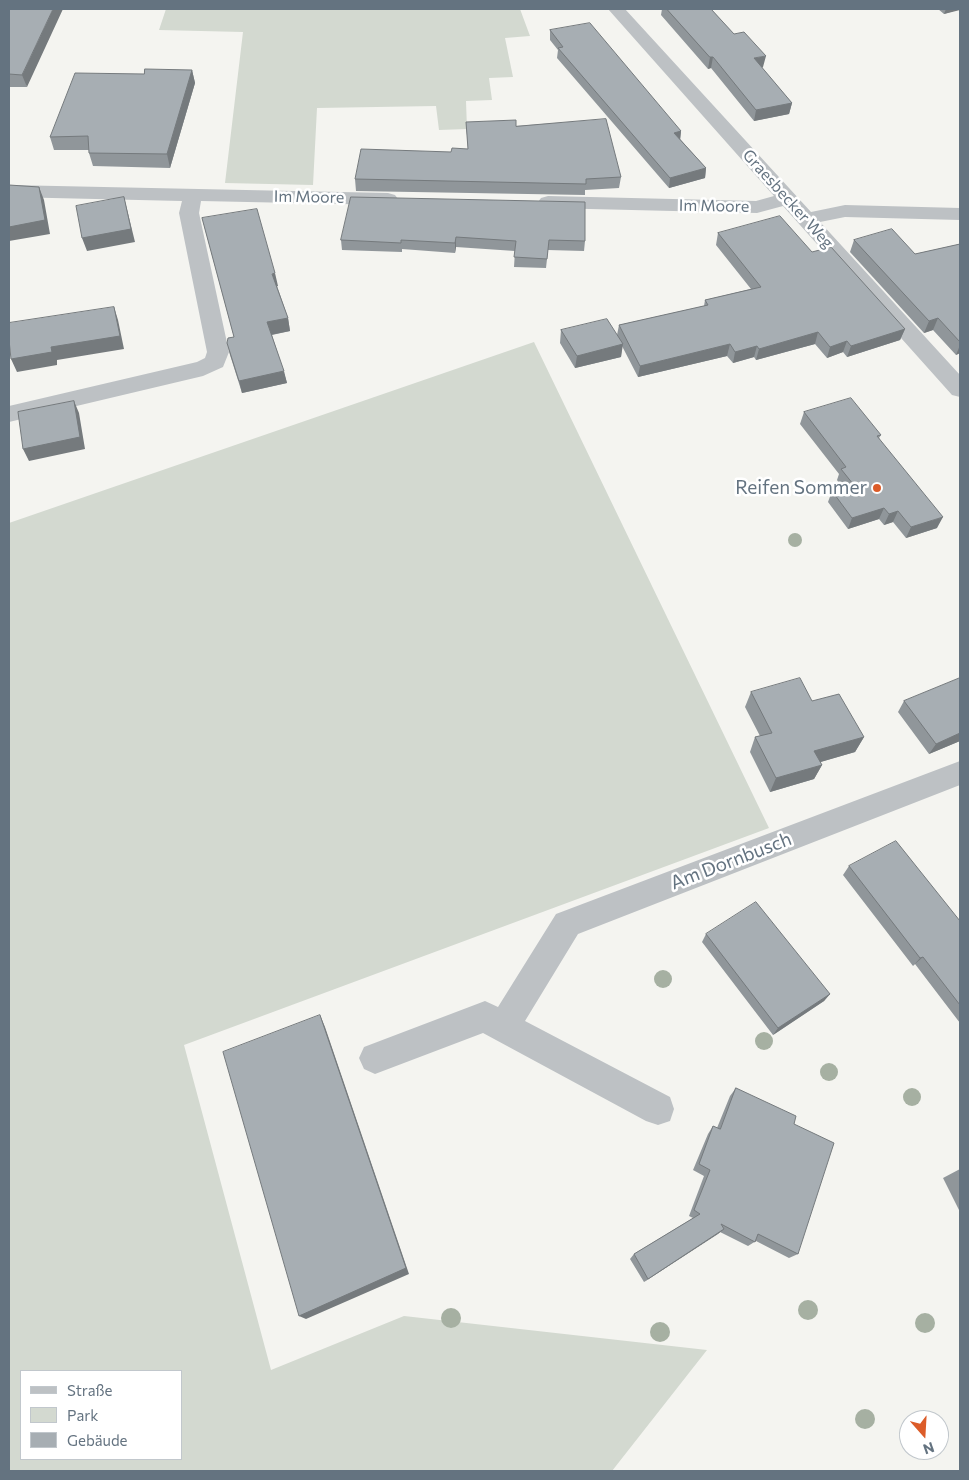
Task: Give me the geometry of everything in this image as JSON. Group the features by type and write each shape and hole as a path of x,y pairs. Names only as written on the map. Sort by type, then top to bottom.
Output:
{"street":[{"name":"Graesbecker Weg","path":"616,9 960,389"},
{"name":"Im Moore","path":"9,191 411,200"},
{"path":"9,414 203,368 215,362 218,352 189,213 194,195"},
{"name":"Im Moore","path":"530,202 757,207 788,198"},
{"path":"806,219 845,211 960,214"},
{"name":"Am Dornbusch","path":"504,1027 567,924 960,773"},
{"path":"375,1058 485,1017 658,1109"}],"green space":[{"path":"166,9 520,9 530,36 505,38 513,77 489,78 492,100 466,101 467,129 439,130 436,106 317,108 313,185 225,183 243,32 159,30"},
{"path":"534,342 769,828 184,1045 271,1370 404,1316 707,1350 612,1471 9,1471 9,523"}],"building":[{"path":"9,9 53,9 22,75 9,74"},
{"path":"667,9 711,9 734,34 744,32 766,56 754,58 792,103 756,110 713,57 710,57"},
{"path":"590,23 681,131 674,133 706,168 670,178 558,48 563,47 550,30"},
{"path":"145,69 192,70 167,154 89,153 88,136 50,137 75,73 144,74"},
{"path":"606,119 621,177 586,179 586,184 355,179 361,149 451,152 452,148 468,149 466,122 516,120 516,126"},
{"path":"9,185 39,187 45,220 9,227"},
{"path":"124,197 131,229 82,238 76,206"},
{"path":"351,197 585,202 585,241 549,240 547,259 514,257 516,241 456,237 455,243 401,240 401,243 341,240"},
{"path":"257,209 275,273 272,274 288,318 267,322 284,371 239,381 227,343 228,338 234,337 202,218"},
{"path":"780,216 812,252 831,247 905,329 851,346 847,341 830,347 818,332 759,349 757,346 735,352 730,344 640,366 619,325 708,305 705,300 761,287 718,233"},
{"path":"892,229 915,254 960,244 960,342 938,318 929,321 854,240"},
{"path":"114,307 120,336 51,347 52,352 11,359 9,323"},
{"path":"607,319 623,344 577,356 561,330"},
{"path":"851,398 881,435 877,436 943,517 911,527 898,511 889,514 884,508 852,518 832,491 853,484 841,469 846,467 804,412"},
{"path":"74,401 80,437 23,449 18,412"},
{"path":"800,678 812,701 839,694 864,737 814,751 822,765 776,778 755,737 772,733 751,692"},
{"path":"960,678 960,733 936,744 904,701"},
{"path":"896,841 960,921 960,1005 923,957 920,958 849,866"},
{"path":"756,902 830,994 778,1028 706,934"},
{"path":"320,1015 406,1268 299,1316 223,1052"},
{"path":"736,1088 796,1116 794,1124 834,1143 798,1254 758,1234 755,1242 721,1224 724,1229 648,1279 634,1254 700,1214 694,1210 710,1170 699,1164 713,1126 720,1129"}],"place":[{"name":"Reifen Sommer","path":"877,488"}]}
